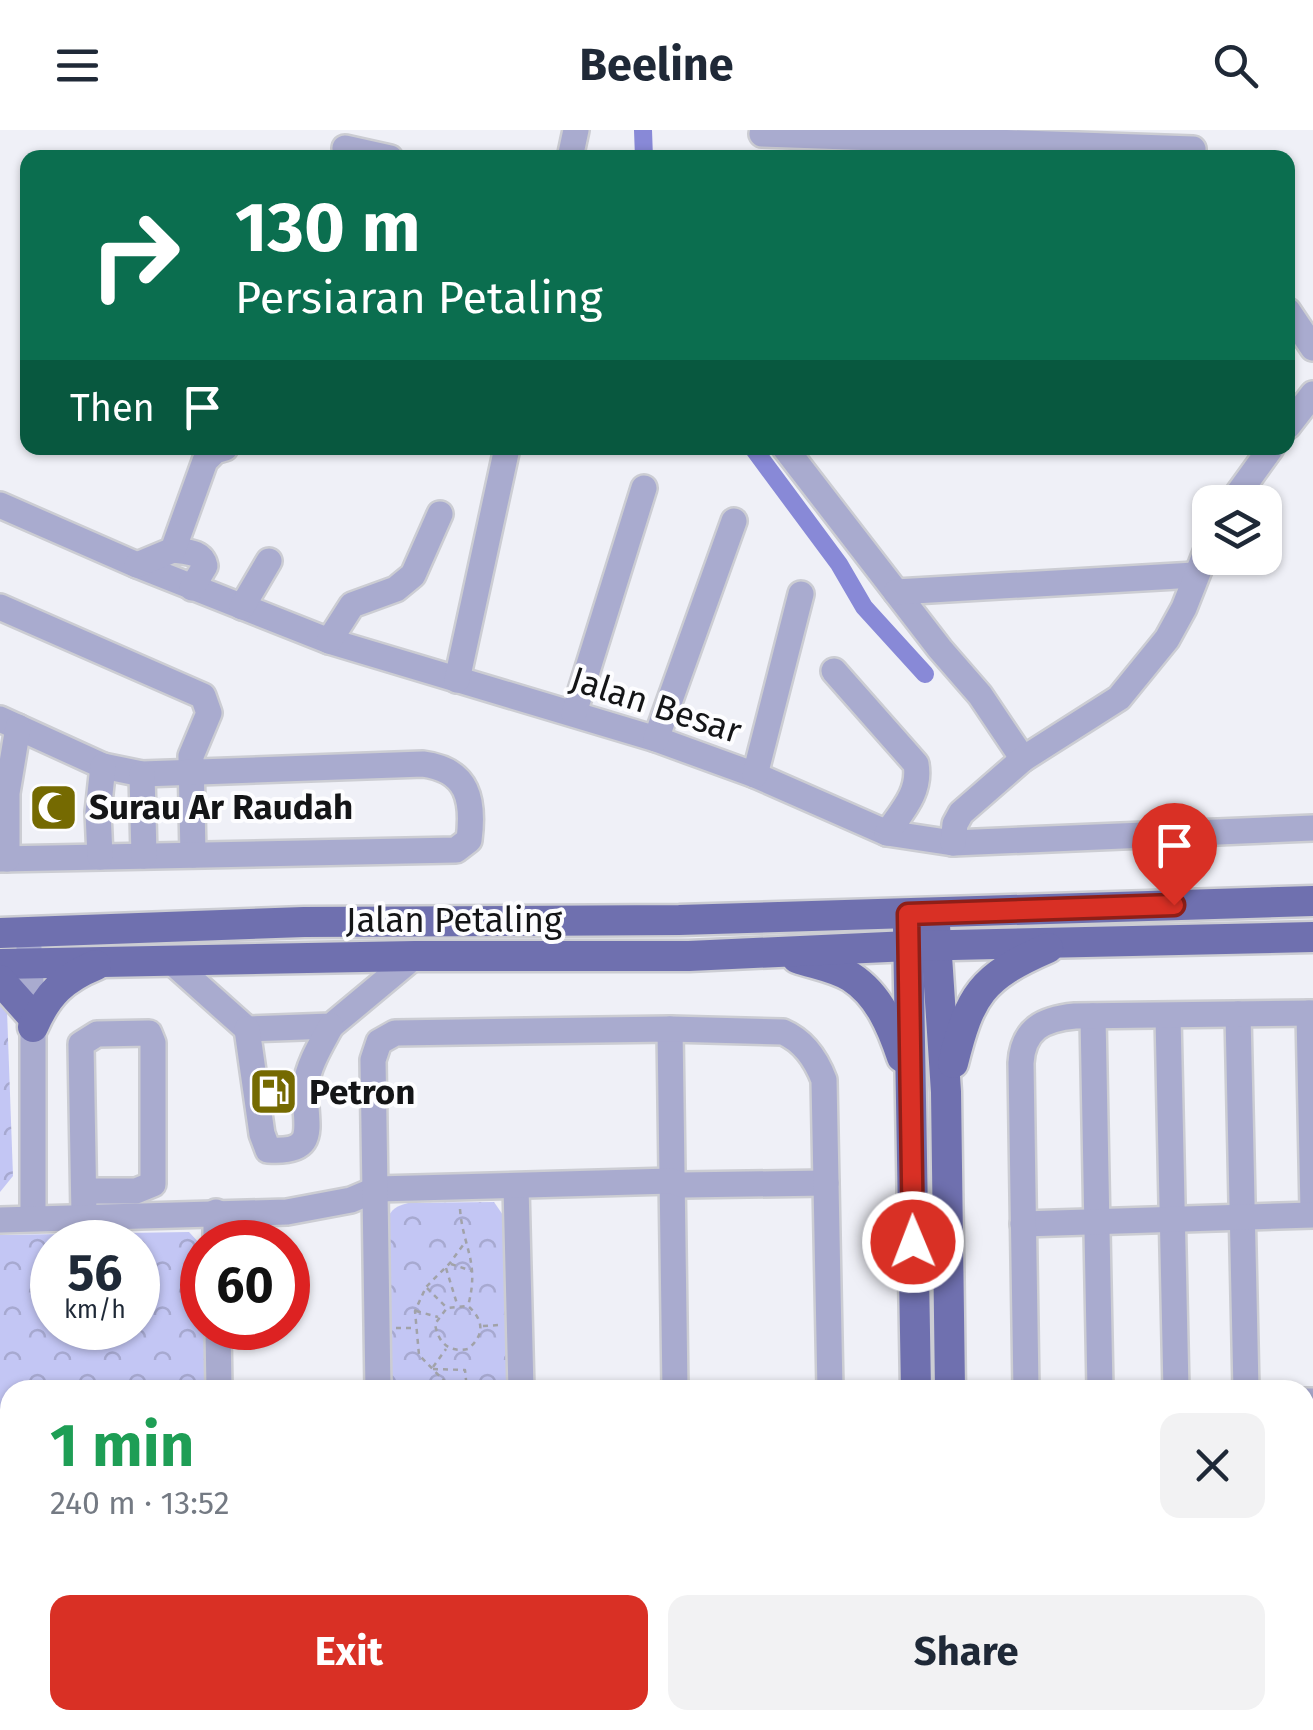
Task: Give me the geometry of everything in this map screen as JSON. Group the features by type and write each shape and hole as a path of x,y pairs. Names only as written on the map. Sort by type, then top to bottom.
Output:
{"main road":[{"name":"Jalan Petaling","path":"15,948 304,922 679,920 1306,899"},
{"path":"916,1380 910,1094 921,913"},
{"name":"Jalan Petaling","path":"15,948 104,962 173,963 416,956 689,956 1313,937"},
{"path":"946,1092 960,1030 976,995 1006,969 1060,943"},
{"path":"922,946 946,1092 950,1380"},
{"path":"777,951 850,976 870,994 894,1032 910,1094"},
{"path":"0,980 33,1022 51,992 76,973 104,962"}],"street":[{"path":"762,134 1195,146"},
{"path":"344,148 353,150"},
{"path":"1295,321 1313,348"},
{"path":"1295,417 1313,394"},
{"path":"173,550 204,461 211,455"},
{"path":"458,680 506,455"},
{"path":"789,455 980,695 1023,758"},
{"path":"1244,485 1265,455"},
{"path":"574,713 644,488"},
{"name":"Jalan Besar","path":"0,504 192,588 329,641 656,739 755,774 887,833 953,843 1313,828"},
{"path":"329,641 352,605 396,590 414,575 440,514"},
{"path":"656,739 734,521"},
{"path":"137,565 173,550 197,554 205,566 192,588"},
{"path":"242,608 269,561"},
{"path":"896,592 1195,575 1167,640 1119,698 1023,758 961,813 953,843"},
{"path":"755,774 802,594"},
{"path":"0,606 203,696 209,713 189,771 193,855"},
{"path":"834,671 916,764 916,791 887,833"},
{"path":"9,723 103,766 142,774 189,771 424,764 448,771 466,790 470,800 470,840 456,850 4,859 9,723"},
{"path":"100,858 98,812 103,766"},
{"path":"142,774 144,856"},
{"path":"15,948 33,1022 33,1218"},
{"path":"173,963 247,1029 262,1134 268,1150 289,1152 302,1144 308,1133 306,1082 330,1026 416,956"},
{"path":"1023,1224 1313,1213 1311,1013 1055,1018 1032,1030 1022,1049 1023,1224 1026,1380"},
{"path":"1238,1014 1246,1380"},
{"path":"1092,1016 1100,1380"},
{"path":"1168,1016 1176,1380"},
{"path":"247,1029 330,1026"},
{"path":"670,1029 674,1380"},
{"path":"378,1380 373,1060 379,1042 395,1033 762,1029 794,1036 812,1055 824,1080 831,1380"},
{"path":"0,1220 33,1218 136,1192 153,1184 154,1051 149,1033 97,1034 81,1044 84,1204"},
{"path":"84,1204 287,1212 352,1200 377,1188 672,1181 826,1183"},
{"path":"516,1186 521,1380"},
{"path":"216,1212 216,1220"},
{"path":"218,1350 219,1380"}],"path":[{"path":"459,1202 473,1272 468,1306"},
{"path":"442,1380 419,1355 415,1311 426,1287 467,1240"},
{"path":"448,1265 473,1272"},
{"path":"448,1265 457,1306"},
{"path":"426,1287 447,1308"},
{"path":"468,1306 482,1326 480,1336 468,1349 446,1348 434,1324 447,1308 468,1306"},
{"path":"415,1311 438,1317"},
{"path":"482,1326 507,1325"},
{"path":"390,1328 415,1328"},
{"path":"432,1369 446,1348"},
{"path":"432,1369 466,1370 466,1380"}],"green space":[{"path":"0,1002 7,1011 13,1176 0,1192"},
{"path":"494,1202 505,1218 508,1380 392,1380 386,1220 395,1208 408,1203"},
{"path":"160,1232 180,1232 180,1350 205,1350 206,1380 0,1380 0,1235 30,1235 30,1350 160,1350"}],"waterway":[{"path":"643,130 644,150"},
{"path":"758,455 839,564 864,607 925,674"}],"place":[{"name":"Surau Ar Raudah","path":"54,807"},
{"name":"Petron","path":"274,1092"}],"route":[{"path":"913,1242 908,914 1174,905"}]}
